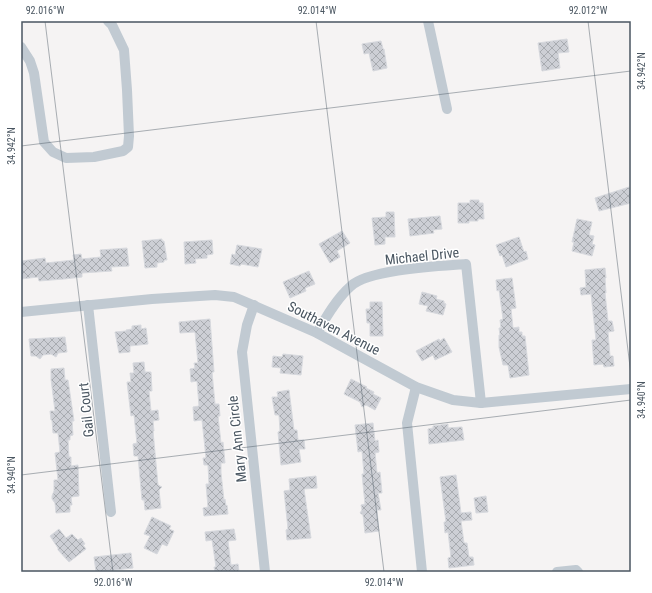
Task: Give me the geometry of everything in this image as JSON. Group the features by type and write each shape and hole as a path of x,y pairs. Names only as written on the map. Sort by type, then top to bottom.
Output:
{"street":[{"path":"21,47 30,61 34,73 44,142 53,152 66,158 87,158 123,151 128,147 129,136 128,90 124,50 112,25 108,21"},
{"path":"428,21 447,109"},
{"name":"Michael Drive","path":"317,333 331,310 351,285 373,275 466,264 481,403"},
{"name":"Southaven Avenue","path":"21,312 215,295 234,297 317,333 416,387 453,400 481,403 631,389"},
{"name":"Gail Court","path":"88,305 111,512"},
{"name":"Mary Ann Circle","path":"254,305 246,325 242,352 265,572"},
{"path":"416,387 407,423 422,572"},
{"path":"557,572 576,570 578,572"}],"building":[{"path":"567,39 569,52 558,53 560,68 542,71 538,43"},
{"path":"381,41 387,68 373,71 369,53 364,54 362,44"},
{"path":"629,187 631,203 599,211 595,198"},
{"path":"470,200 479,200 479,203 483,203 484,219 469,221 469,223 458,223 458,203 470,203"},
{"path":"386,212 394,212 395,237 385,237 385,244 375,245 372,218 386,217"},
{"path":"440,216 442,229 433,230 434,233 410,236 408,219"},
{"path":"577,219 592,222 589,235 594,236 592,244 595,245 592,256 572,251 574,242 572,242"},
{"path":"342,231 350,243 337,251 340,257 330,263 319,244"},
{"path":"519,237 528,259 506,267 502,255 500,256 496,245"},
{"path":"162,239 162,241 164,241 167,260 157,263 157,267 145,268 142,241"},
{"path":"212,240 213,254 207,255 207,258 195,259 196,263 185,264 184,242"},
{"path":"237,245 262,249 258,267 230,264 232,254 235,255"},
{"path":"127,248 129,266 111,267 112,271 82,273 82,277 64,279 39,281 38,277 21,279 21,261 45,258 46,263 74,260 73,255 81,254 82,259 101,257 100,250"},
{"path":"605,268 605,293 608,321 612,321 614,331 608,332 610,356 613,356 614,366 604,367 603,364 594,365 592,340 596,340 591,294 581,295 580,288 586,287 585,270"},
{"path":"309,271 315,284 305,288 306,291 290,298 283,282"},
{"path":"512,278 516,308 511,309 513,328 519,327 519,332 522,332 522,336 525,336 529,375 510,378 508,365 503,365 499,347 499,328 501,328 500,320 503,319 496,280"},
{"path":"422,292 437,296 436,299 444,301 446,304 443,315 426,311 428,306 419,304"},
{"path":"370,302 382,302 383,336 370,336 370,323 367,323 366,309 370,309"},
{"path":"210,319 215,404 219,404 220,416 218,416 225,463 221,463 221,473 224,500 225,499 226,506 227,505 228,514 204,516 203,508 208,507 206,484 209,484 208,465 204,465 203,458 206,458 202,420 194,421 193,407 199,406 197,381 191,382 190,369 195,368 194,363 198,363 195,332 180,333 179,322"},
{"path":"141,325 141,329 146,328 148,344 130,346 130,352 119,353 115,332 126,331 132,329 132,326"},
{"path":"65,337 67,352 58,353 56,357 51,354 43,355 40,359 36,356 31,356 29,339"},
{"path":"444,338 452,352 435,360 433,355 422,361 416,351"},
{"path":"283,354 303,356 301,375 280,373 281,368 272,367 273,356 282,357"},
{"path":"144,362 145,372 151,372 152,391 149,391 151,411 158,410 159,420 153,421 153,431 158,485 162,487 159,490 161,508 145,510 144,500 142,500 138,456 134,456 133,444 137,443 134,415 131,416 127,382 131,382 130,373 134,373 133,363"},
{"path":"64,368 65,380 68,380 74,421 72,421 73,435 70,436 70,440 68,440 69,457 71,457 71,466 78,465 79,496 71,497 72,505 70,505 70,512 56,513 55,503 52,496 54,491 54,480 58,480 55,453 60,452 58,433 53,433 50,411 55,411 51,369"},
{"path":"351,379 367,387 366,388 374,392 373,394 381,398 375,410 366,405 362,407 360,402 344,394"},
{"path":"289,390 294,430 297,430 298,440 304,440 305,449 299,449 301,462 281,465 278,432 280,431 279,415 275,415 272,397 278,397 277,392"},
{"path":"373,423 375,441 378,440 379,452 375,453 377,473 380,472 382,493 378,493 381,510 377,510 379,531 365,533 363,515 360,513 362,510 361,505 365,504 362,474 364,474 362,451 358,452 355,425"},
{"path":"448,424 448,428 462,427 464,440 429,444 428,429 433,428 433,426"},
{"path":"456,475 461,513 471,512 472,520 461,521 464,543 467,543 469,557 473,557 474,565 449,568 448,558 451,557 448,532 445,533 444,522 446,522 440,477"},
{"path":"316,476 317,488 304,489 311,538 287,540 286,530 288,529 284,491 290,490 289,479"},
{"path":"486,496 488,512 476,513 474,498"},
{"path":"152,517 171,526 169,529 174,531 167,546 162,544 157,554 144,548 150,536 144,534"},
{"path":"59,529 66,538 72,534 78,540 81,538 85,544 83,545 86,549 69,562 58,550 50,536"},
{"path":"234,529 236,540 228,541 231,565 238,564 239,572 215,572 214,567 216,567 212,540 206,541 205,532"},
{"path":"131,553 133,568 96,572 94,557"}]}
